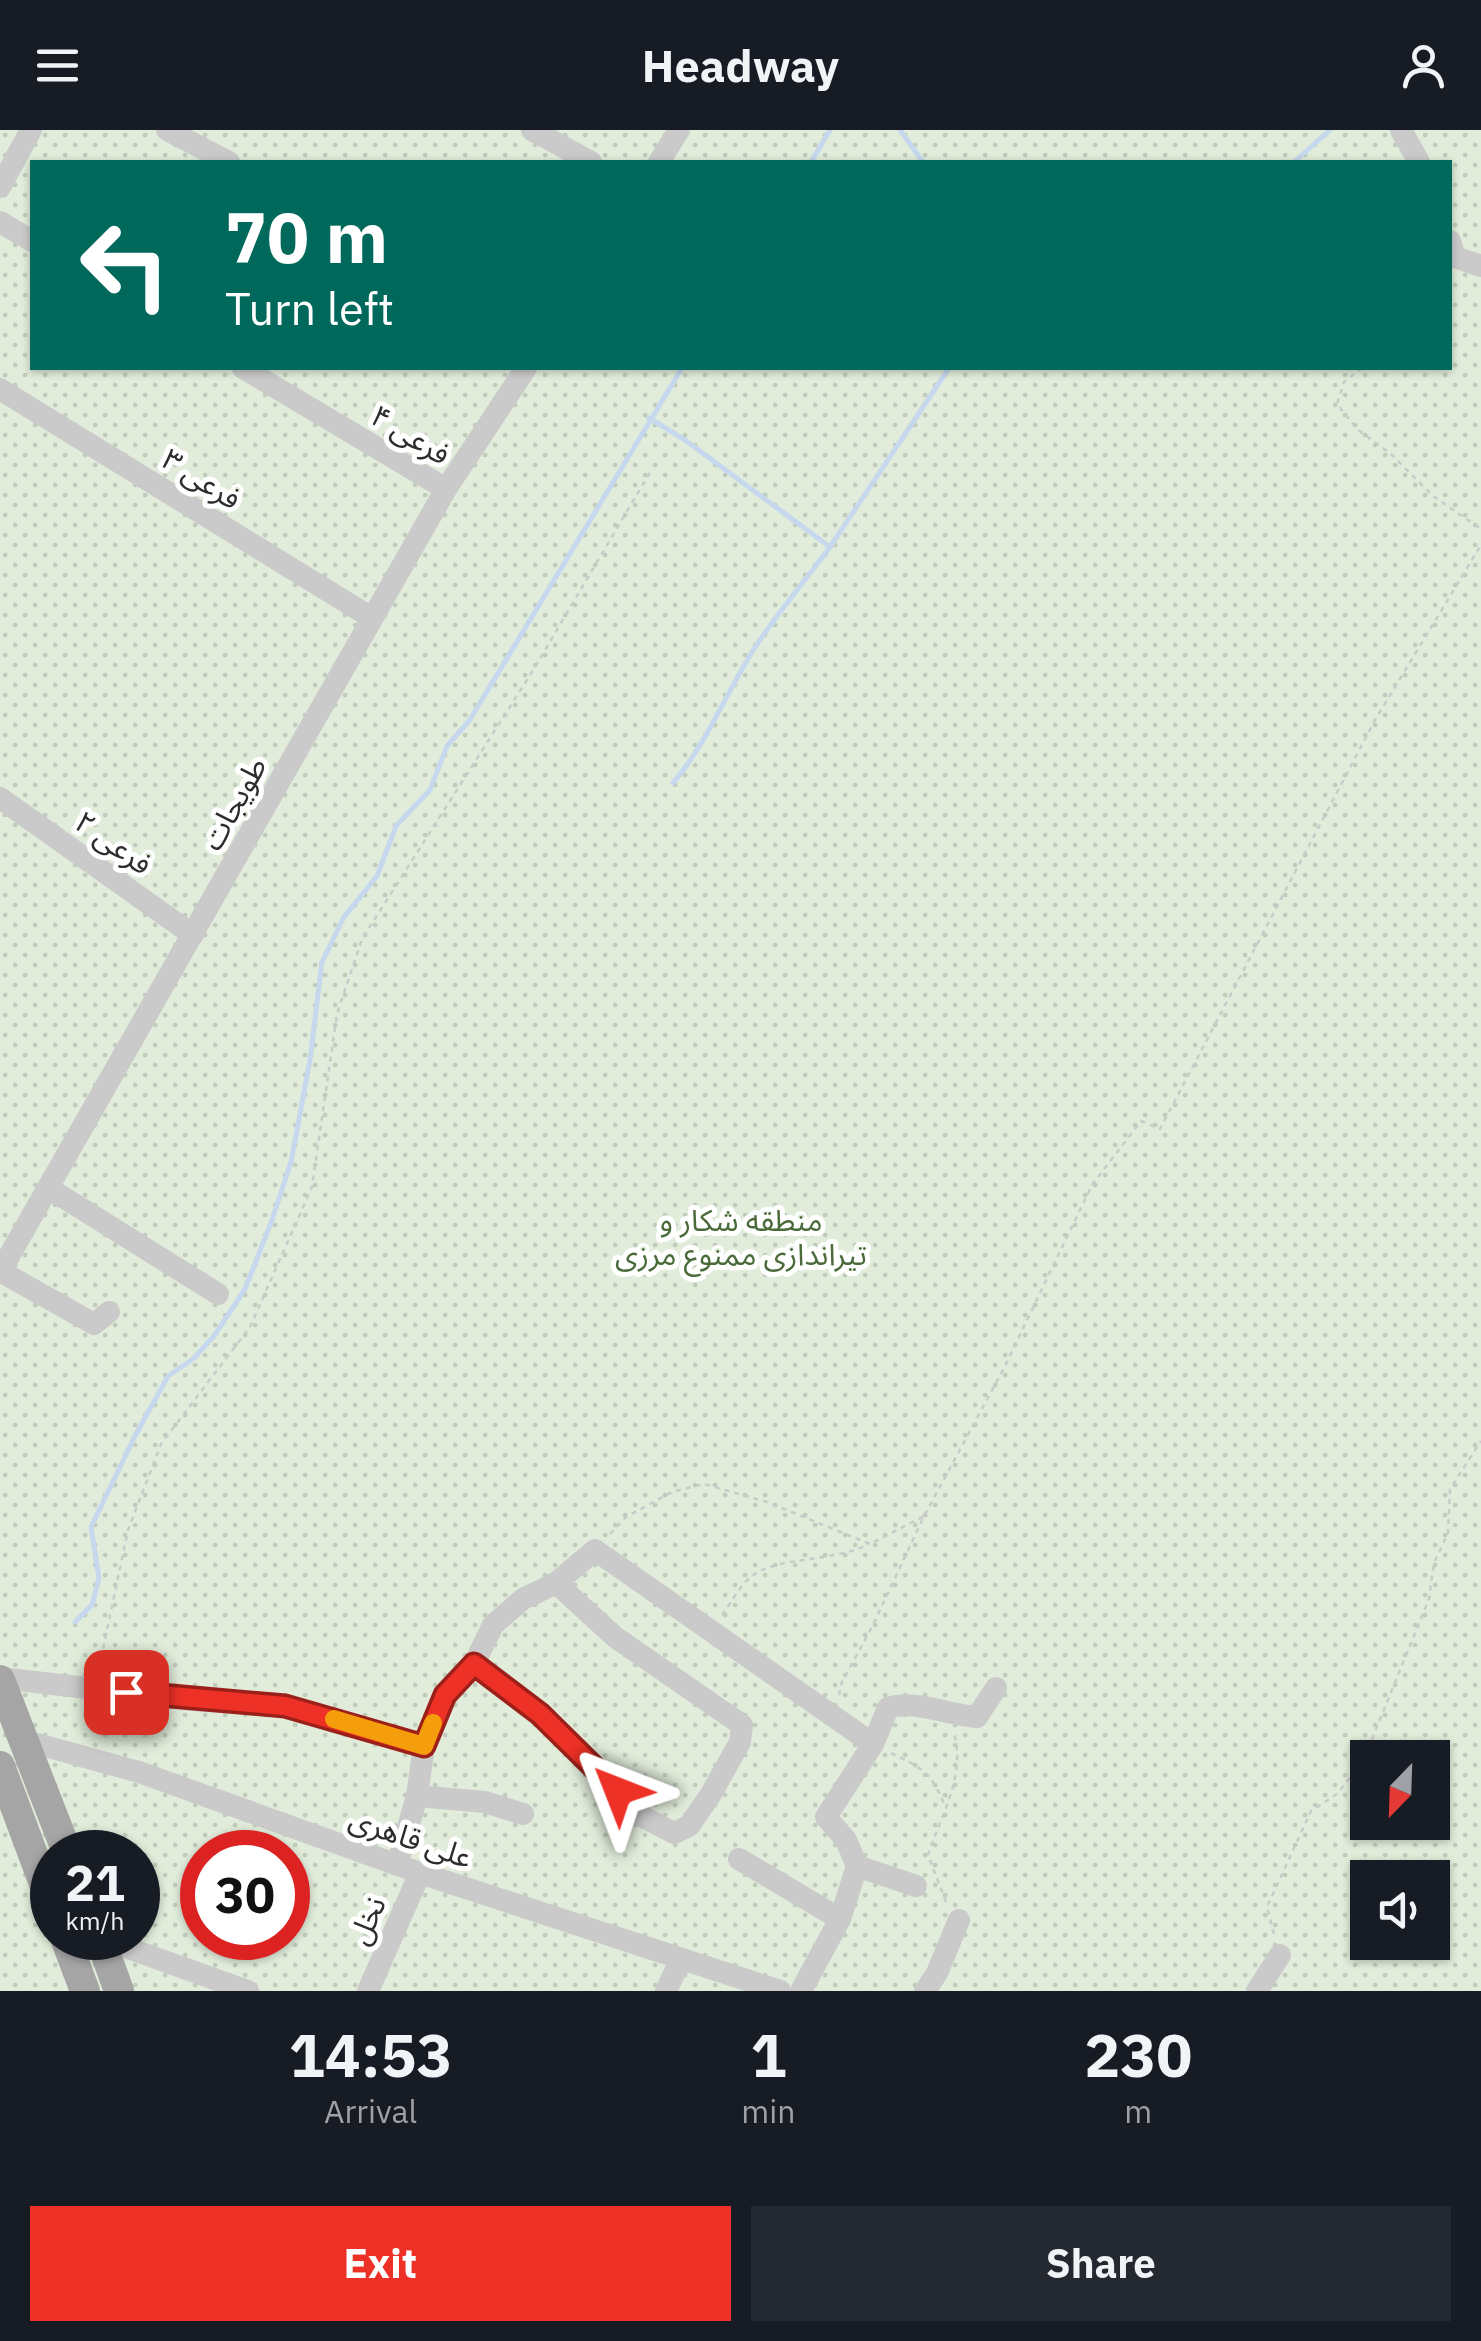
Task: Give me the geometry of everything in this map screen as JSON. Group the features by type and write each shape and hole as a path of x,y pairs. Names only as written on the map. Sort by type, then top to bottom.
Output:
{"main road":[{"path":"0,1679 58,1830"},
{"path":"0,1766 30,1846"},
{"path":"73,1960 85,1991"},
{"path":"108,1960 119,1991"}],"street":[{"path":"0,187 31,130"},
{"path":"166,130 225,160"},
{"path":"532,130 587,160"},
{"path":"660,160 679,130"},
{"path":"1401,130 1418,160"},
{"path":"0,222 30,241"},
{"path":"1452,252 1481,266"},
{"name":"فرعی ۴","path":"245,370 446,489"},
{"name":"طویجات","path":"0,1272 446,489 525,370"},
{"name":"فرعی ۳","path":"0,388 372,618"},
{"name":"فرعی ۲","path":"0,798 193,935"},
{"path":"50,1189 218,1294"},
{"path":"0,1272 94,1324 109,1312"},
{"path":"595,1550 873,1744"},
{"name":"نخل","path":"368,1991 409,1869 424,1746 445,1695 474,1664 493,1625 523,1599 556,1583 595,1550"},
{"path":"474,1664 540,1714 645,1818 674,1833 689,1826 740,1742 742,1724 614,1637 556,1583"},
{"path":"0,1679 285,1706 424,1746"},
{"path":"801,1991 840,1919 858,1866 846,1840 826,1817 873,1744 888,1708 906,1702 949,1715 977,1717 996,1688"},
{"name":"علی قاهری","path":"23,1740 139,1772 409,1869 780,1991"},
{"path":"417,1796 485,1802 523,1814"},
{"path":"739,1859 840,1919"},
{"path":"858,1866 916,1886"},
{"path":"925,1991 937,1973 952,1911"},
{"path":"1257,1991 1280,1954"},
{"path":"666,1991 681,1958"},
{"path":"160,1959 248,1991"}],"path":[{"path":"1359,370 1344,382 1336,404 1357,429 1391,454 1433,496 1481,529"},
{"path":"94,1688 112,1620 128,1530 161,1444 250,1327 312,1187 337,1014 362,938 532,672 652,469"},
{"path":"850,1728 838,1698 842,1682 924,1516 1003,1370 1092,1185 1141,1121 1160,1129 1375,720 1481,545"},
{"path":"1280,1954 1267,1907 1311,1811 1337,1794 1363,1761 1430,1600 1434,1563 1448,1534 1450,1489 1481,1441"},
{"path":"595,1550 626,1516 672,1492 704,1484 767,1502 870,1544"},
{"path":"710,1630 750,1577 766,1568 852,1553 924,1516"},
{"path":"949,1715 960,1751 958,1778 928,1855 952,1911"},
{"path":"873,1744 915,1765 934,1780 944,1806"},
{"path":"916,1886 952,1911"}],"green space":[{"name":"منطقه شکار و تیراندازی ممنوع مرزی","path":"0,130 1481,130 1481,1991 0,1991"}],"waterway":[{"path":"812,160 830,130"},
{"path":"900,130 922,160"},
{"path":"1296,160 1330,130"},
{"path":"75,1622 92,1605 99,1578 91,1527 135,1436 168,1376 193,1359 214,1336 245,1289 271,1223 291,1162 310,1060 322,962 344,917 377,876 396,826 430,790 447,746 469,721 681,370"},
{"path":"830,547 948,370"},
{"path":"649,418 830,547 763,636 673,783"}],"slow traffic":[{"path":"334,1719 424,1746 433,1723"}],"route":[{"path":"126,1692 285,1706 424,1746 445,1695 474,1664 540,1714 618,1791"}]}
